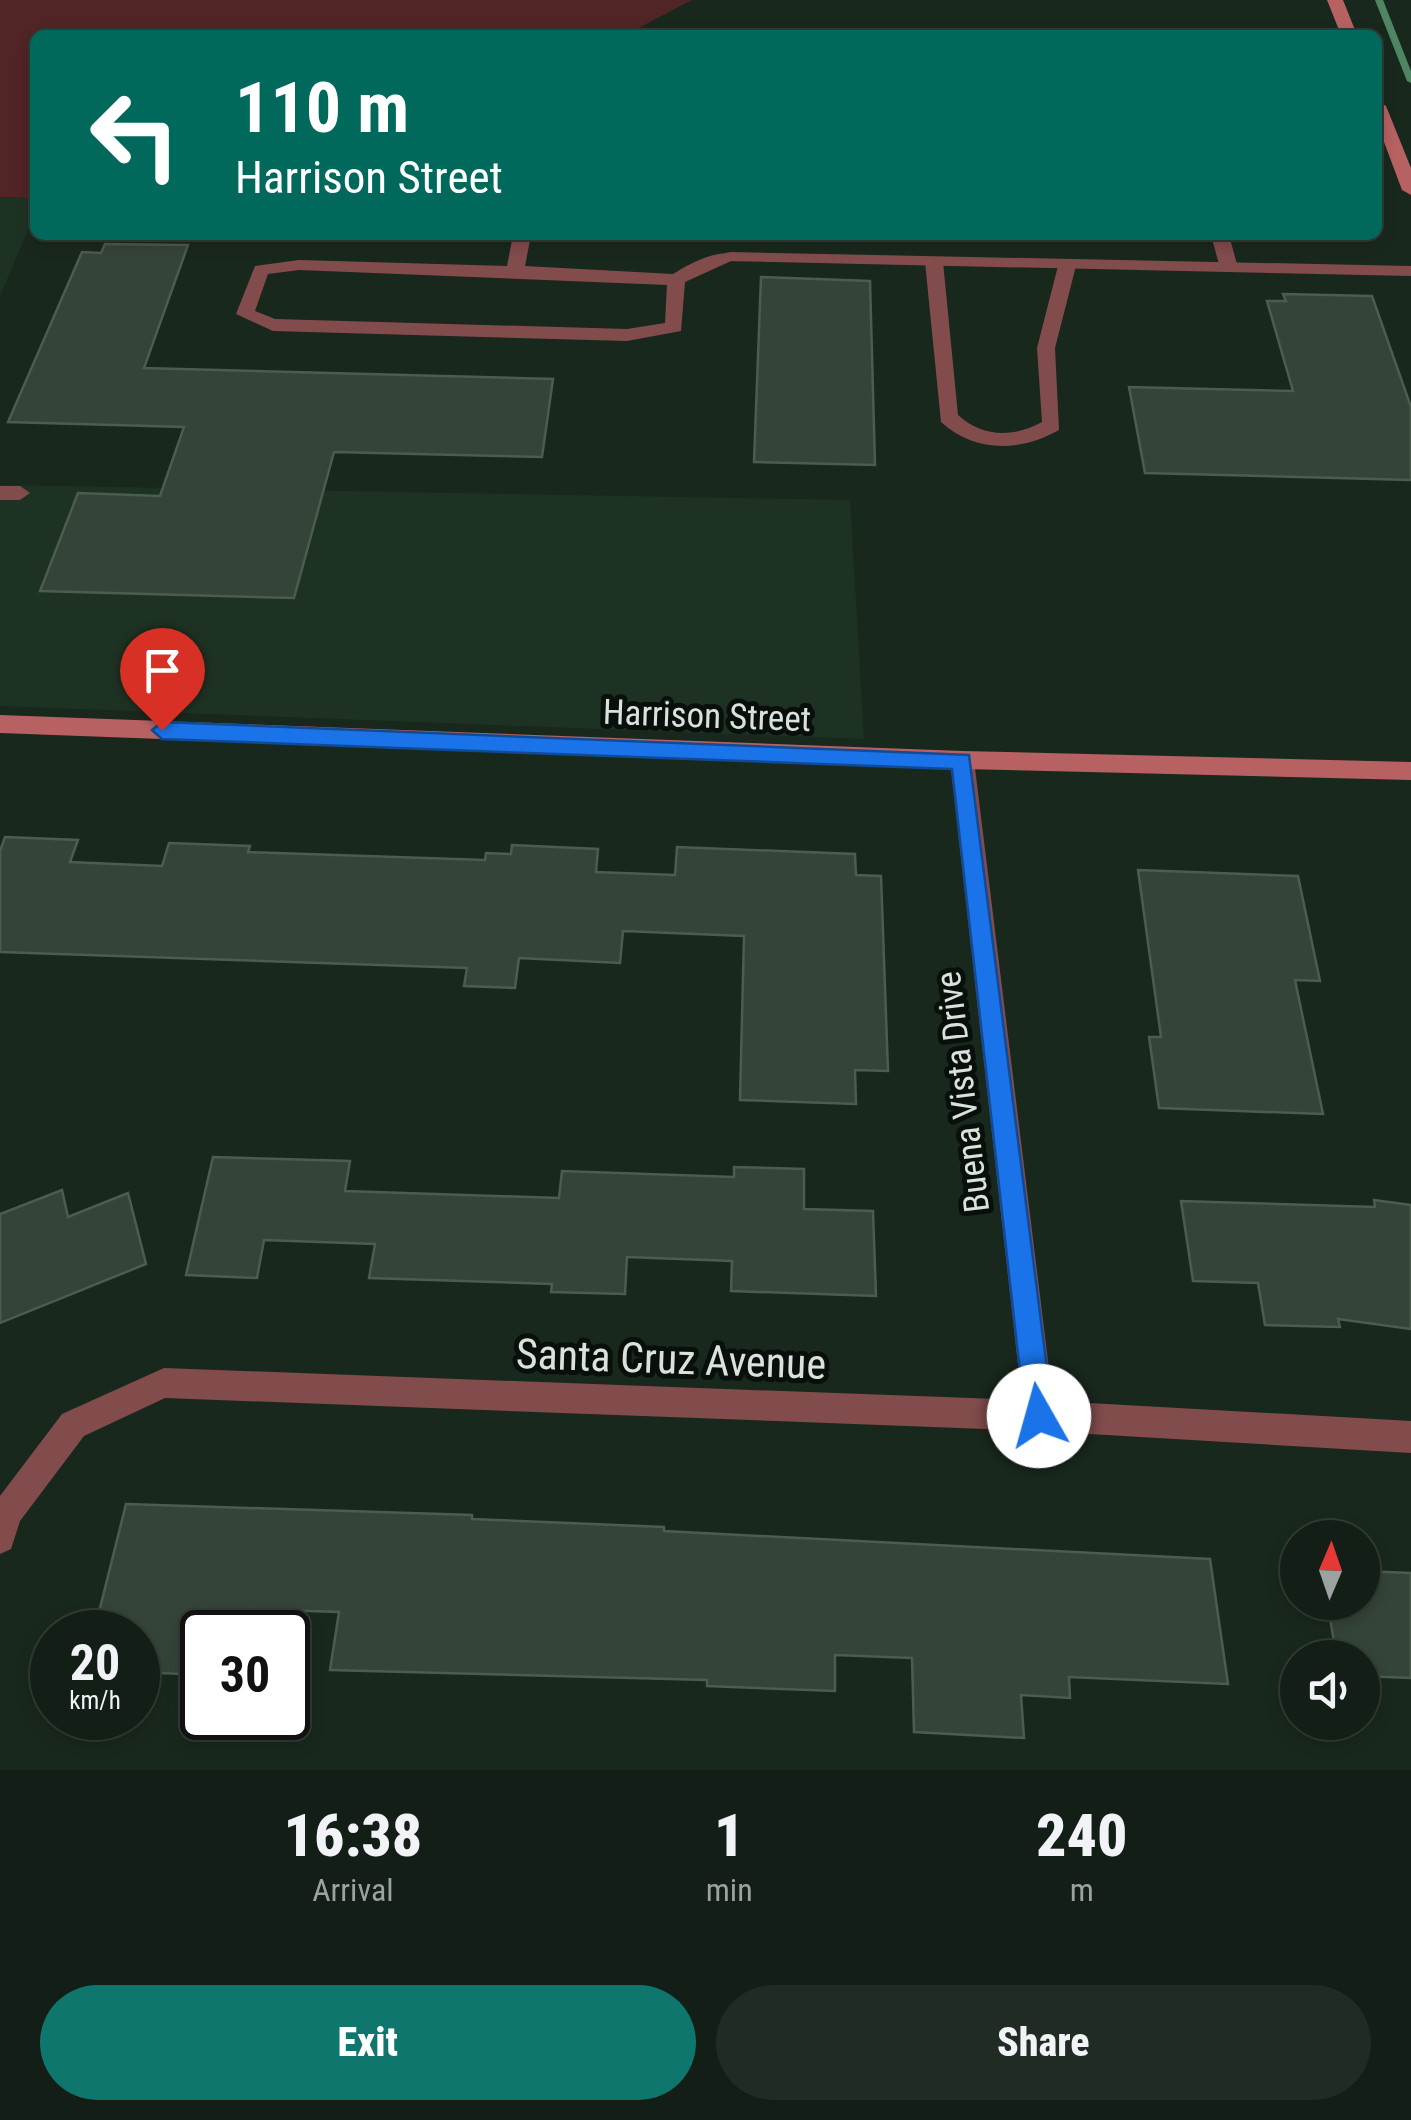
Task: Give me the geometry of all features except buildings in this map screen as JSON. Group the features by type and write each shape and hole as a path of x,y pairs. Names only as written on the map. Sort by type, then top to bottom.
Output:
{"street":[{"path":"1335,0 1347,30"},
{"path":"1382,116 1411,190"},
{"path":"515,271 521,240"},
{"path":"1221,240 1228,268"},
{"path":"676,280 674,327 627,335 273,325 245,314 260,270 299,265 676,280 695,268 731,257 1411,271"},
{"path":"934,262 948,417 966,432 997,440 1039,435 1052,425 1046,348 1067,266"},
{"name":"Harrison Street","path":"0,724 962,760 1411,770"},
{"name":"Buena Vista Drive","path":"962,760 1039,1416"},
{"name":"Santa Cruz Avenue","path":"0,1538 6,1514 72,1425 164,1382 1039,1416 1411,1437"}],"shaded area":[{"path":"0,0 692,0 635,30 30,30 30,198 0,197"},
{"path":"0,197 30,198 30,225 0,296"},
{"path":"0,485 850,500 864,739 0,706"}],"waterway":[{"path":"1379,0 1411,81"}],"route":[{"path":"162,730 962,760 1039,1416"}]}
